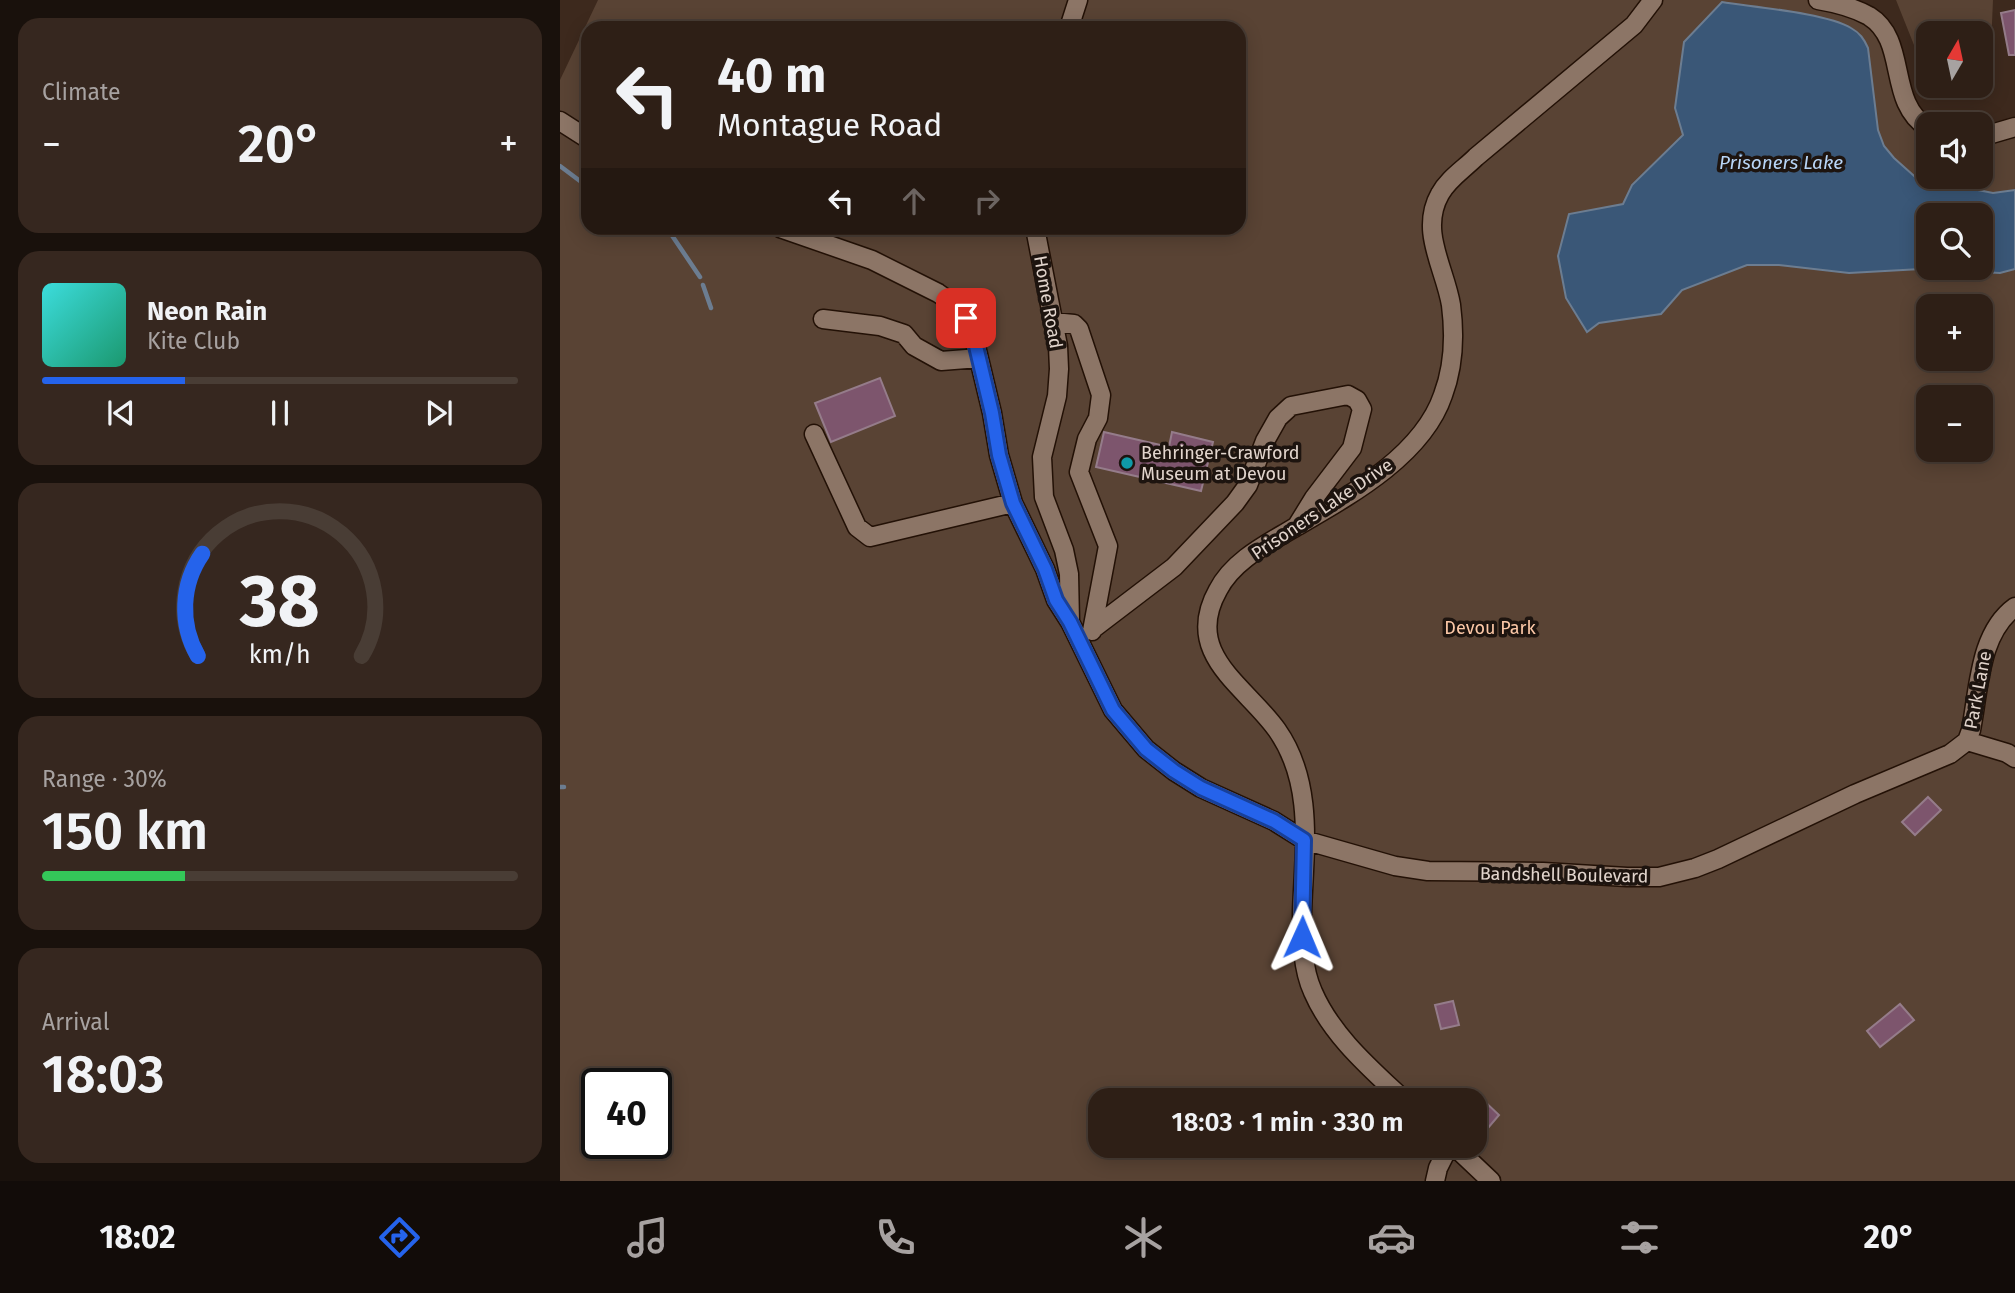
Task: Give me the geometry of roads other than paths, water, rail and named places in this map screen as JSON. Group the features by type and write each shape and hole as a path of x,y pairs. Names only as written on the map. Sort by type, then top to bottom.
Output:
{"street":[{"path":"1072,21 1079,0"},
{"name":"Prisoners Lake Drive","path":"1392,1088 1338,1034 1312,991 1302,937 1303,797 1293,760 1277,730 1218,663 1207,631 1210,607 1228,574 1259,548 1340,500 1413,447 1431,424 1443,398 1452,360 1454,333 1450,302 1433,243 1432,227 1441,192 1476,158 1634,24 1653,0"},
{"path":"1818,0 1846,5 1870,16 1878,23 1891,44 1899,84 1907,105 1916,118"},
{"path":"560,121 581,134"},
{"path":"1993,133 2015,127"},
{"name":"Bandshell Boulevard","path":"800,235 872,260 938,293 958,307 966,318 979,358 999,455 1013,503 1045,569 1056,600 1070,622 1113,710 1146,749 1174,771 1201,788 1262,815 1304,840 1395,866 1428,871 1659,877 1718,859 1855,794 1950,754 1967,741"},
{"name":"Home Road","path":"1036,235 1058,346 1059,369 1056,397 1042,457 1044,496 1064,550 1069,574 1070,622"},
{"path":"823,319 880,326 904,334 914,346 941,361 979,358"},
{"path":"1053,322 1074,324 1079,328 1101,395 1098,418 1087,439 1079,472 1108,546 1094,628 1089,640 1088,658"},
{"path":"1094,628 1174,567 1235,503 1248,485 1265,441 1278,418 1292,407 1348,395 1357,400 1362,409 1352,448 1296,527"},
{"path":"814,434 857,527 870,537 1013,503"},
{"name":"Park Lane","path":"1967,741 1987,643 1995,626 2015,607"},
{"path":"1967,741 2015,758"},
{"path":"1435,1181 1438,1168 1444,1158"},
{"path":"1465,1158 1491,1181"}],"water":[{"name":"Prisoners Lake","path":"1722,2 1770,8 1840,23 1861,36 1868,48 1878,130 1884,146 1916,178 1916,189 1972,189 1993,193 2015,190 2015,269 1993,273 1993,203 1916,203 1916,269 1849,273 1779,265 1747,265 1682,290 1661,314 1599,323 1587,332 1566,298 1558,256 1569,214 1623,204 1632,185 1683,135 1675,108 1684,42"}],"waterway":[{"path":"560,166 581,182"},
{"path":"672,235 700,277"},
{"path":"703,285 711,308"}],"place":[{"name":"Behringer-Crawford Museum at Devou","path":"1127,463"}],"park label":[{"name":"Devou Park","path":"1490,628"}]}
